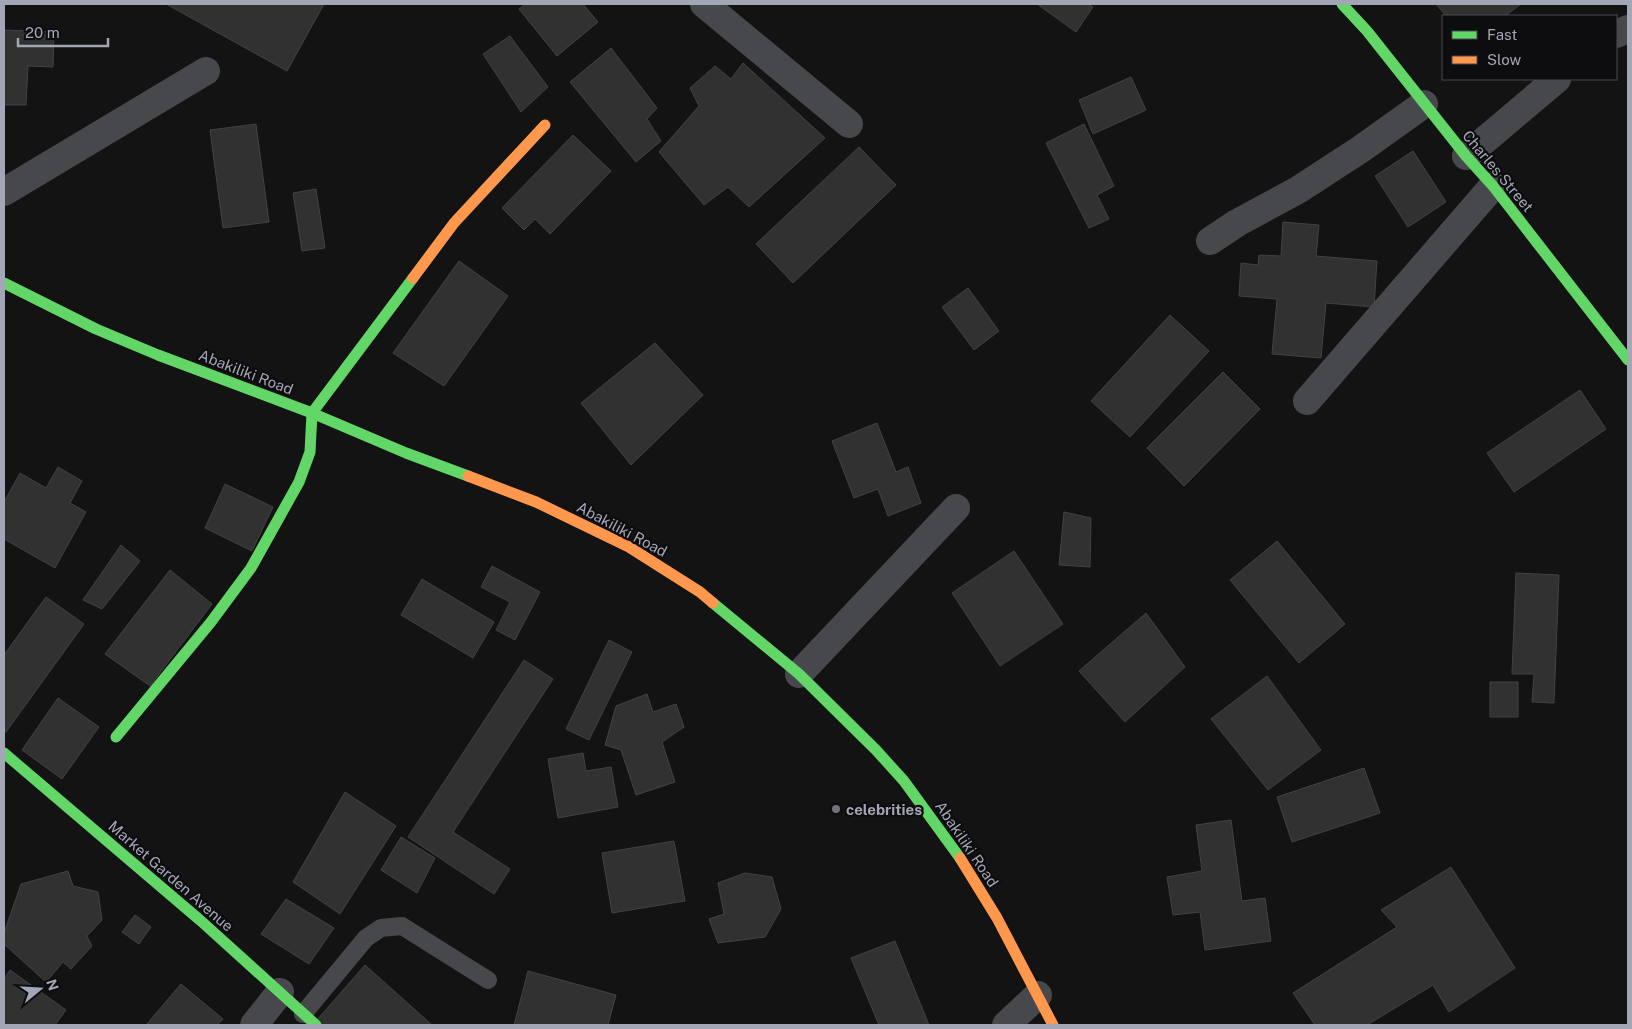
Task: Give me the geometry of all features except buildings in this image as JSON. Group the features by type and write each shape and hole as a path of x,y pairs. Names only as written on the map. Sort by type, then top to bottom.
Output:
{"street":[{"path":"704,4 849,124"},
{"name":"Charles Street","path":"1342,4 1367,31 1466,156 1493,186 1628,360"},
{"path":"4,192 206,71"},
{"path":"1466,156 1556,80"},
{"path":"1210,241 1237,223 1298,190 1362,149 1424,104"},
{"path":"116,737 210,622 251,568 299,482 310,452 312,413 454,224 545,125"},
{"path":"1307,401 1493,186"},
{"name":"Abakiliki Road","path":"4,283 105,333 312,413 406,453 536,502 630,547 700,592 799,674 876,750 904,781 965,865 997,918 1053,1025"},
{"path":"799,674 956,508"},
{"name":"Market Garden Avenue","path":"4,753 123,854 310,1020"},
{"path":"254,1025 280,992"},
{"path":"1006,1025 1038,995"}],"lane":[{"path":"310,1020 366,938 381,928 402,926 488,980"}],"traffic: fast":[{"path":"1342,4 1367,31 1466,156 1493,186 1628,360"},
{"path":"116,737 211,622 251,568 299,482 310,452 312,413 413,278"},
{"path":"4,283 96,329 158,355 312,413 406,453 468,476"},
{"path":"713,603 799,674 876,750 904,781 960,858"},
{"path":"4,753 201,921 316,1025"}],"traffic: slow":[{"path":"413,278 454,223 545,125"},
{"path":"468,476 536,502 629,547 700,592 713,603"},
{"path":"960,858 997,918 1053,1025"}],"place":[{"name":"celebrities","path":"836,809"}]}
